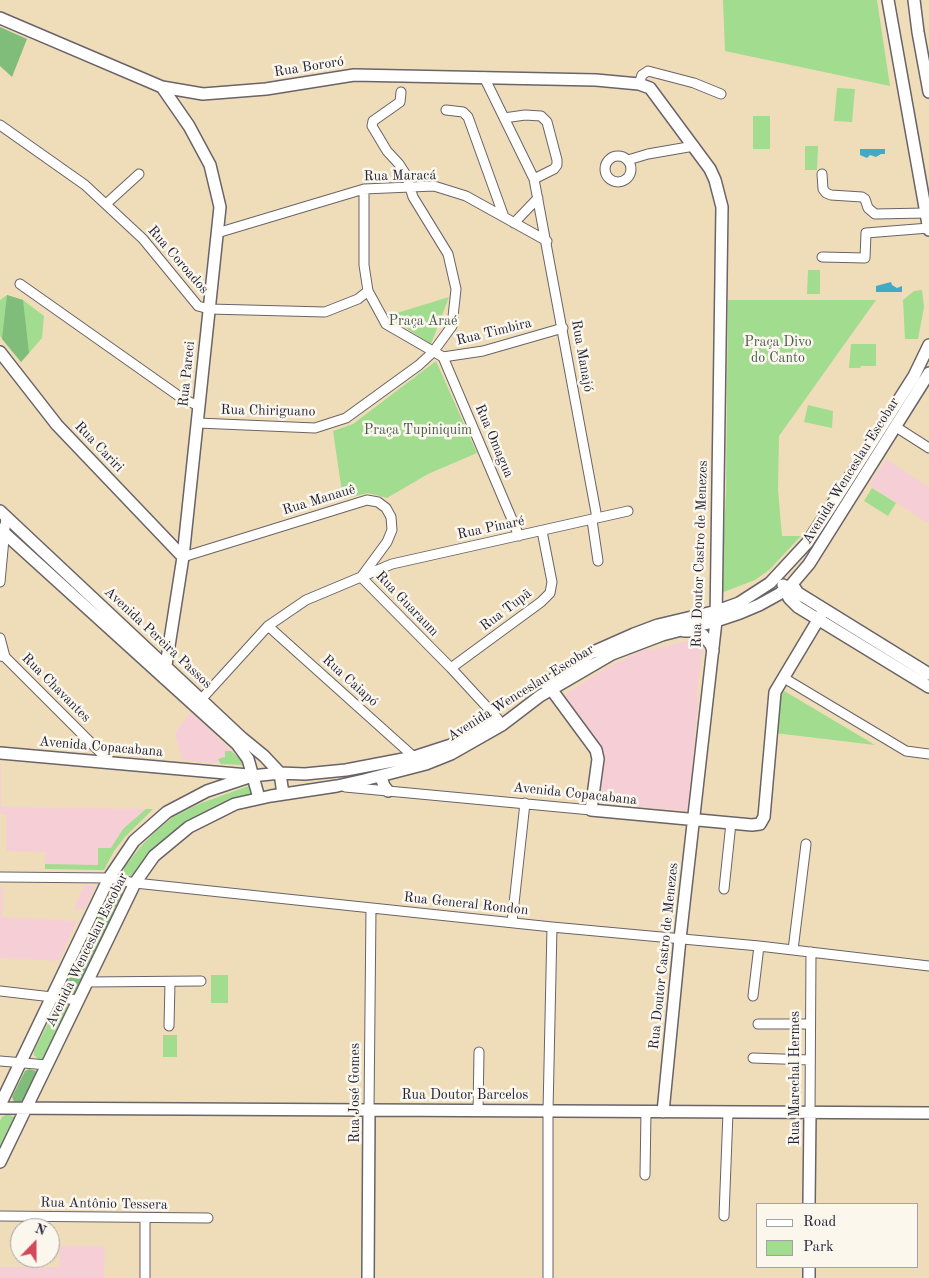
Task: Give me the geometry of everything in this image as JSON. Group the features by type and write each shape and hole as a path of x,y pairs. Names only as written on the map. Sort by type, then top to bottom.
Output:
{"street":[{"path":"822,256 865,258 866,233 929,229 888,0"},
{"path":"914,0 929,92"},
{"name":"Rua Bororó","path":"0,18 162,87 203,94 266,89 354,75 596,80 639,84"},
{"path":"639,84 642,75 648,71 694,83 721,94"},
{"name":"Rua Manajó","path":"484,77 534,179 563,328 594,519 598,561"},
{"name":"Rua Doutor Castro de Menezes","path":"639,84 650,88 710,169 722,207 716,616 680,938 664,1112"},
{"name":"Rua Pareci","path":"162,87 190,126 210,165 220,207 183,557 166,672"},
{"path":"364,189 364,265 368,291 386,324 433,352 452,326 456,289 448,254 413,197 402,168 387,151 372,126 373,121 400,102 401,92"},
{"path":"446,110 462,112 468,117 504,217"},
{"path":"504,118 525,115 541,116 547,122 557,165 554,169 534,179"},
{"name":"Rua Coroados","path":"0,125 85,185 106,204 143,239 198,306 209,309 325,312 358,299 368,291"},
{"path":"628,160 648,154 694,146"},
{"path":"398,188 402,168"},
{"path":"106,204 139,174"},
{"path":"822,174 823,189 826,193 862,197 865,199 868,208 875,214 926,214"},
{"name":"Rua Maracá","path":"217,233 364,189 434,186 466,196 547,241"},
{"path":"514,223 538,198"},
{"path":"20,284 183,399 199,406"},
{"name":"Rua Timbira","path":"433,352 443,357 483,350 563,328"},
{"name":"Avenida Wenceslau Escobar","path":"0,1162 135,882 154,856 189,827 235,804 259,798 364,780 426,764 450,754 502,725 551,689 612,654 637,643 679,631 716,616 770,583 807,543 914,376 929,345"},
{"name":"Rua Cariri","path":"0,352 57,425 183,557"},
{"name":"Rua Chiriguano","path":"198,423 315,428 346,418 420,365 433,352"},
{"name":"Rua Omagua","path":"443,357 519,536"},
{"name":"Avenida Wenceslau Escobar","path":"0,1106 109,878 134,841 167,812 207,791 252,776 346,770 414,757 451,745 498,719 591,654 634,634 658,626 716,616 759,605 789,587 810,564 896,427 926,387 929,373"},
{"path":"896,427 929,448"},
{"name":"Rua Manauê","path":"183,557 367,500 378,502 386,508 391,517 392,530 387,542 361,577"},
{"name":"Rua Pinaré","path":"361,577 392,564 628,511"},
{"path":"0,582 3,514"},
{"name":"Avenida Pereira Passos","path":"3,514 81,595"},
{"name":"Avenida Pereira Passos","path":"2,531 81,595 240,741 264,756 280,773"},
{"name":"Rua Tupã","path":"451,668 541,602 550,593 552,582 542,531"},
{"path":"786,567 782,580 822,615 929,687"},
{"name":"Rua Guaraum","path":"198,702 268,626 306,600 361,577 451,668 498,719"},
{"path":"789,587 798,607"},
{"path":"717,598 725,604 739,603"},
{"path":"759,605 783,603 822,615 929,674"},
{"path":"822,615 784,678 906,751 929,754"},
{"name":"Rua Caiapó","path":"268,626 414,757"},
{"path":"679,631 692,631 703,636 711,644 713,651"},
{"path":"0,638 3,656"},
{"name":"Rua Chavantes","path":"3,656 111,763"},
{"path":"559,675 551,689 596,750 598,759 591,810"},
{"name":"Avenida Copacabana","path":"337,786 694,820 760,824 764,817 775,692 784,678"},
{"name":"Avenida Pereira Passos","path":"240,741 248,759 259,798"},
{"name":"Avenida Copacabana","path":"0,753 252,776"},
{"name":"Avenida Copacabana","path":"346,770 358,775 372,786 388,791"},
{"path":"199,771 207,777 207,791"},
{"path":"280,773 283,794"},
{"path":"383,775 382,780 388,791"},
{"path":"512,922 524,803"},
{"path":"724,889 730,823"},
{"path":"793,950 806,844"},
{"name":"Rua General Rondon","path":"0,877 109,878 552,928 680,938 929,966"},
{"name":"Rua José Gomes","path":"368,1278 371,908"},
{"path":"548,1278 548,1111 552,928"},
{"path":"754,996 759,946"},
{"name":"Rua Marechal Hermes","path":"810,1203 811,952"},
{"path":"87,982 201,981"},
{"path":"169,1026 170,982"},
{"path":"0,991 78,1000"},
{"path":"758,1024 810,1024"},
{"path":"478,1110 479,1052"},
{"path":"753,1058 810,1060"},
{"path":"0,1061 47,1065"},
{"name":"Rua Doutor Barcelos","path":"0,1106 26,1109 478,1110 929,1114"},
{"path":"646,1111 646,1175"},
{"path":"724,1216 728,1112"},
{"name":"Rua Antônio Tessera","path":"0,1216 208,1218"},
{"path":"145,1218 145,1278"}],"shaded area":[{"path":"886,459 929,487 929,524 869,485"},
{"path":"694,639 700,642 703,647 697,691 698,702 688,811 598,803 604,758 601,750 583,725 580,716 566,697 567,693 611,665 648,648 651,650"},
{"path":"191,712 242,761 242,765 182,760 175,733"},
{"path":"0,763 1,807 153,809 125,837 114,851 104,870 45,869 45,852 6,851 6,814 0,814"},
{"path":"84,885 96,886 85,909 74,909"},
{"path":"0,887 3,887 2,917 77,921 59,961 0,958"},
{"path":"60,1246 105,1246 104,1278 0,1278 0,1267 60,1268"}],"green space":[{"path":"723,0 877,0 890,86 725,51"},
{"path":"0,27 27,39 12,77 0,66"},
{"path":"837,88 855,89 852,122 834,121"},
{"path":"753,116 770,116 770,149 753,149"},
{"path":"805,146 818,146 817,170 805,170"},
{"path":"808,270 820,270 820,294 807,294"},
{"path":"922,290 924,307 918,339 905,339 903,300 914,291"},
{"path":"7,295 23,300 44,316 42,338 21,362 0,336 0,300"},
{"path":"7,295 23,300 29,353 21,362 2,339"},
{"name":"Praça Araé","path":"449,297 431,344 387,316"},
{"name":"Praça Divo do Canto","path":"728,300 876,300 779,436 778,490 782,536 801,536 769,570 755,580 721,593 726,493"},
{"path":"851,344 876,344 876,366 849,368"},
{"name":"Praça Tupiniquim","path":"436,361 477,453 428,474 387,498 368,493 343,499 333,431 353,424"},
{"path":"808,405 833,411 832,428 804,422"},
{"path":"872,488 896,503 888,516 864,501"},
{"path":"781,689 875,745 775,733 777,701"},
{"path":"225,751 231,751 242,761 242,765 221,764 218,759 225,757"},
{"path":"251,785 254,794 234,799 195,817 182,826 135,875 128,876 124,873 124,868 142,845 173,817 199,804"},
{"path":"146,809 153,809 125,837 114,851 104,870 45,869 45,864 98,865 98,848 111,848 123,829"},
{"path":"114,888 122,892 123,897 77,991 73,994 69,993 65,986 111,890"},
{"path":"211,975 228,975 228,1003 211,1003"},
{"path":"61,1002 67,1004 68,1008 47,1055 43,1059 38,1059 34,1055 34,1051 58,1004"},
{"path":"163,1035 177,1035 177,1057 163,1057"},
{"path":"29,1069 36,1071 37,1076 25,1103 20,1105 14,1102 12,1097 25,1071"},
{"path":"7,1114 14,1117 14,1123 0,1153 0,1121"}],"water":[{"path":"860,149 885,149 885,154 876,157 870,155 867,158 860,155"},
{"path":"891,282 897,288 902,286 902,292 876,292 876,286"}]}
